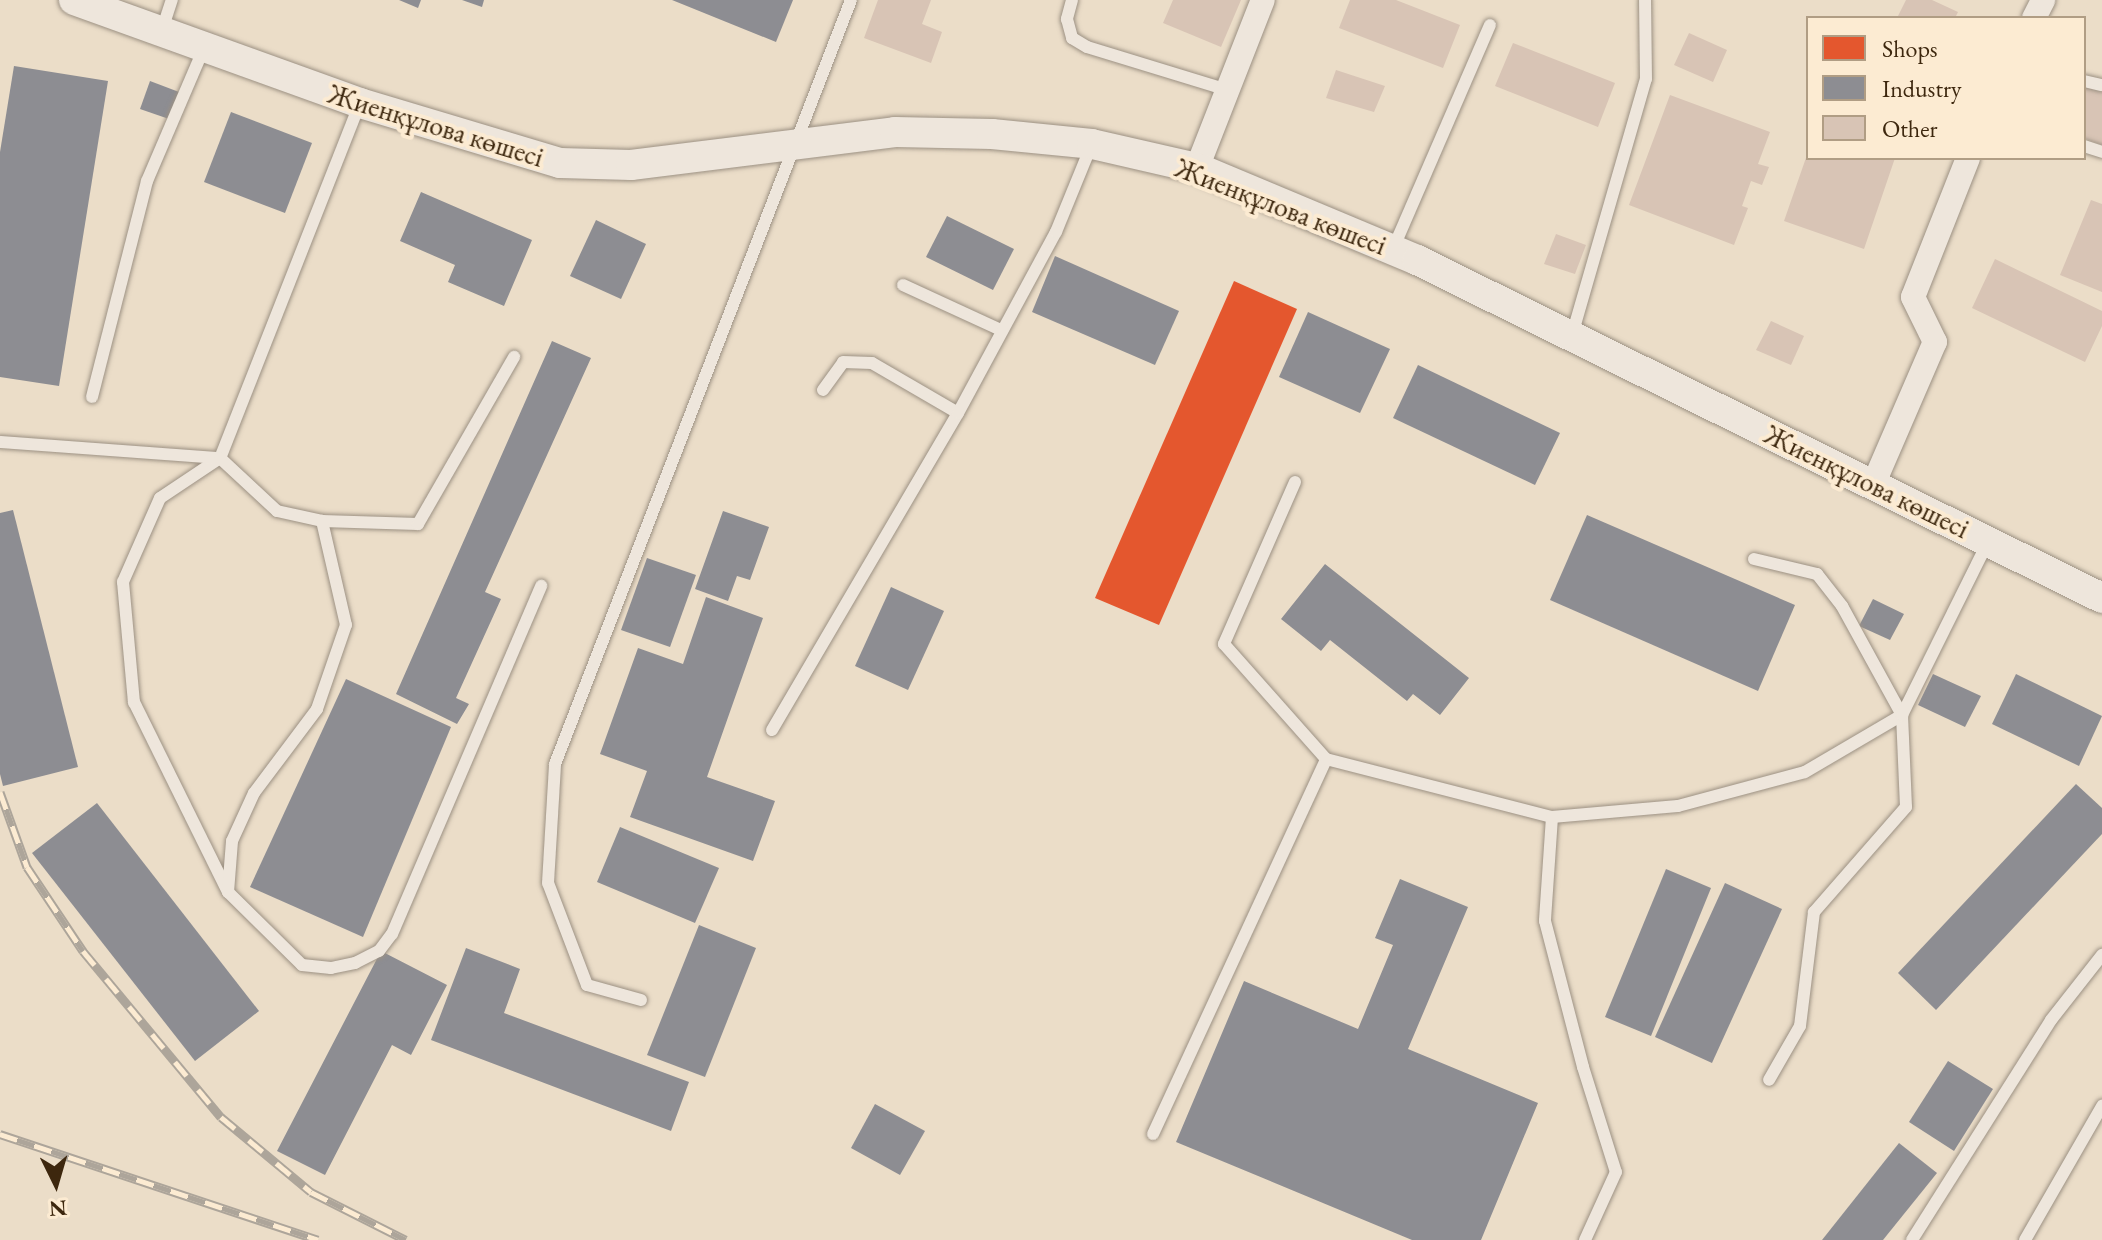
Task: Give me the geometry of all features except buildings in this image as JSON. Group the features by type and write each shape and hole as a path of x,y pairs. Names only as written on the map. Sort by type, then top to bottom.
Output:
{"street":[{"name":"Жиенқұлова көшесі","path":"74,0 360,103 560,163 631,165 796,147 895,132 992,134 1092,144 1197,168 1393,249 2102,598"},
{"path":"1197,168 1263,0"},
{"path":"1873,485 1935,342 1913,297 1967,160"}],"lane":[{"path":"161,33 172,0"},
{"path":"641,1000 587,985 548,883 555,764 851,0"},
{"path":"1072,0 1067,19 1072,38 1087,47 1228,90"},
{"path":"1572,335 1646,79 1645,0"},
{"path":"1393,249 1490,25"},
{"path":"92,397 147,181 204,48"},
{"path":"360,103 220,458 160,498 123,582 134,702 228,892 302,965 331,968 355,963 379,951 392,934 541,586"},
{"path":"772,730 958,413 1056,232 1092,144"},
{"path":"903,285 1001,330"},
{"path":"0,442 220,458 277,511 322,521 418,524 514,357"},
{"path":"823,390 843,362 872,363 958,413"},
{"path":"1295,482 1224,644 1326,759 1552,817 1678,806 1805,772 1902,715 1988,542"},
{"path":"228,892 232,841 254,793 317,709 346,625 322,521"},
{"path":"1754,559 1817,574 1842,606 1902,715 1906,807 1814,912 1800,1026 1769,1080"},
{"path":"1153,1134 1326,759"},
{"path":"1552,817 1545,921 1583,1067 1616,1172 1585,1240"},
{"path":"1912,1240 2051,1020 2102,955"},
{"path":"2025,1240 2102,1106"}],"railway":[{"path":"0,792 27,867 83,951 221,1117 311,1192 406,1240"},
{"path":"0,1134 318,1240"}]}
